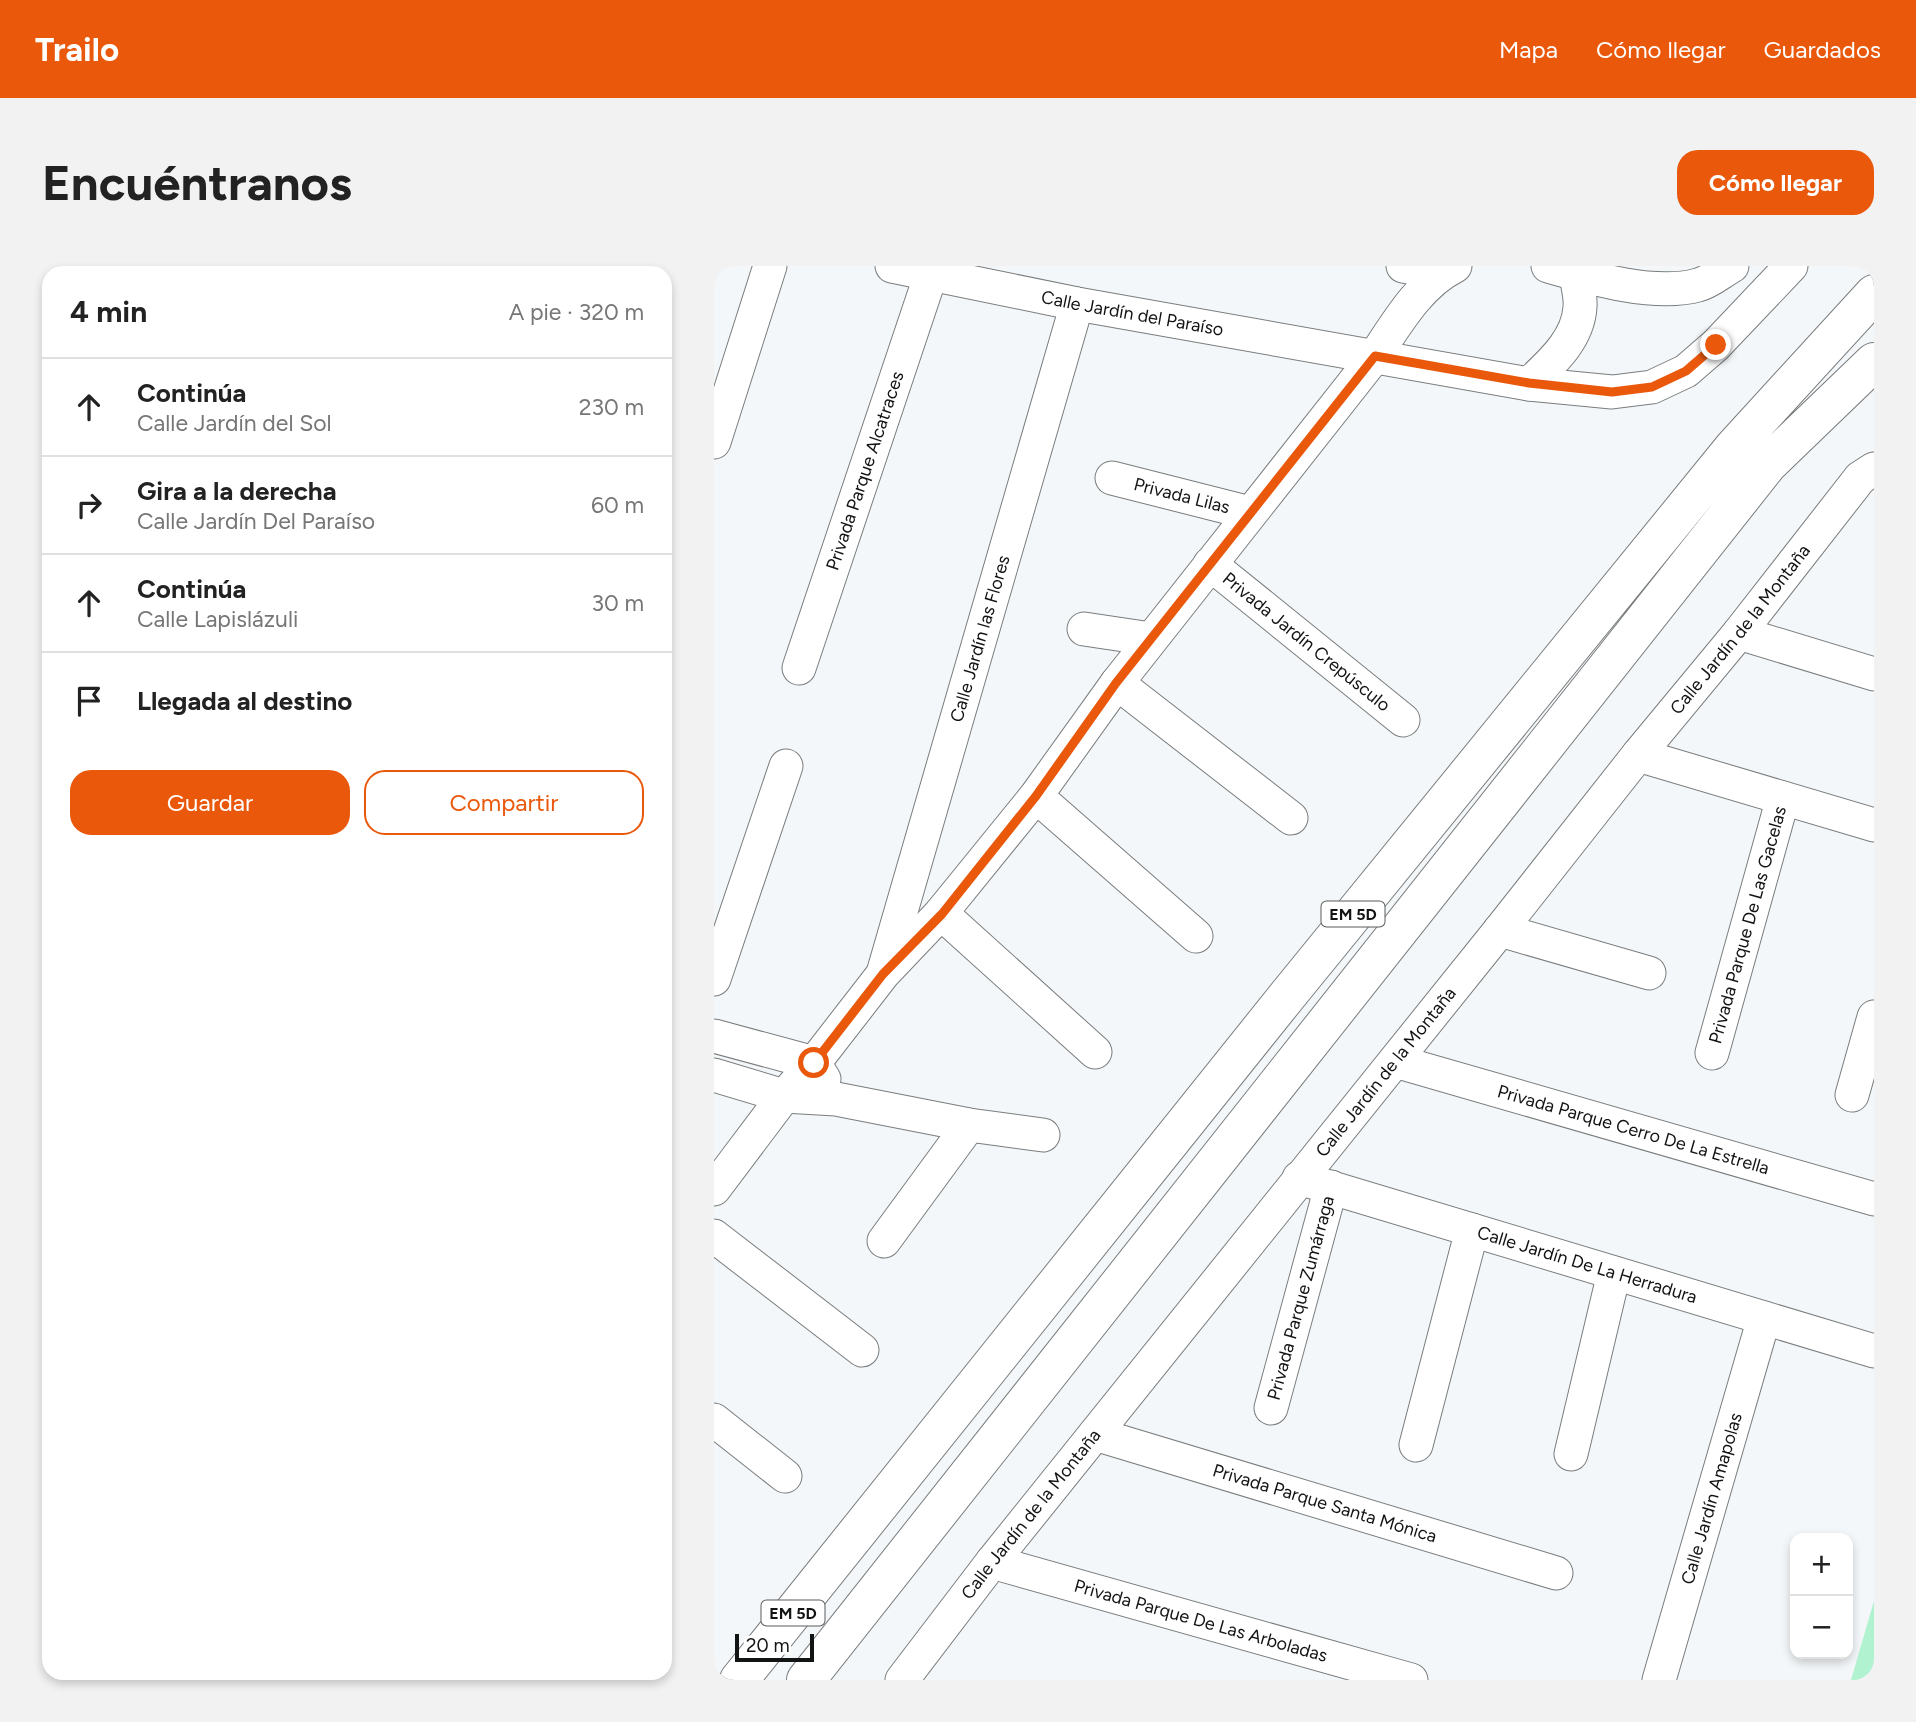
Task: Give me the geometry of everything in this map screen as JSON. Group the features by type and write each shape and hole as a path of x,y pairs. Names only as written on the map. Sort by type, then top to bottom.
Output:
{"highway":[{"name":"EM 5D","path":"739,1680 1295,985 1734,447 1874,295"},
{"name":"EM 5D","path":"806,1680 1768,464 1874,362"}],"street":[{"path":"714,442 770,266"},
{"name":"Calle Jardín del Paraíso","path":"892,266 1077,304 1375,356"},
{"path":"1403,266 1448,270"},
{"path":"1562,270 1639,286 1668,289 1700,285 1731,266"},
{"path":"1375,356 1529,383 1612,392 1652,387 1686,371 1716,345 1791,266"},
{"path":"714,1189 784,1096 814,1063 883,974 942,914 1036,796 1116,683 1375,356 1405,311 1448,270"},
{"path":"1529,383 1555,359 1571,338 1580,308 1562,270"},
{"name":"Privada Parque Alcatraces","path":"799,668 931,274"},
{"name":"Calle Jardín las Flores","path":"883,974 1077,304"},
{"name":"Calle Jardín de la Montaña","path":"902,1680 992,1562 1638,755 1739,633 1860,478 1874,470"},
{"name":"Privada Lilas","path":"1112,478 1250,513"},
{"name":"Privada Jardín Crepúsculo","path":"1210,564 1403,720"},
{"path":"1084,629 1151,639"},
{"path":"1739,633 1874,674"},
{"path":"1116,683 1291,818"},
{"path":"1638,755 1874,825"},
{"path":"714,979 786,766"},
{"path":"1036,796 1196,936"},
{"name":"Privada Parque De Las Gacelas","path":"1712,1053 1783,798"},
{"path":"942,914 1095,1052"},
{"path":"1500,930 1649,973"},
{"path":"1852,1095 1874,1017"},
{"path":"714,1036 814,1063 836,1099"},
{"name":"Privada Parque Cerro De La Estrella","path":"1395,1061 1874,1199"},
{"path":"714,1075 784,1096 836,1099 969,1125 1043,1135"},
{"path":"884,1241 969,1125"},
{"name":"Calle Jardín De La Herradura","path":"1299,1178 1874,1351"},
{"name":"Privada Parque Zumárraga","path":"1271,1408 1331,1187"},
{"path":"1416,1445 1472,1230"},
{"path":"714,1236 862,1350"},
{"path":"1571,1454 1614,1273"},
{"name":"Calle Jardín Amapolas","path":"1659,1680 1764,1318"},
{"path":"714,1420 785,1476"},
{"name":"Privada Parque Santa Mónica","path":"1095,1434 1556,1573"},
{"name":"Privada Parque De Las Arboladas","path":"992,1562 1411,1680"}],"green space":[{"path":"1874,1601 1874,1680 1851,1680"}],"route":[{"path":"814,1063 883,974 942,914 1036,796 1116,683 1375,356 1529,383 1612,392 1652,387 1686,371 1716,345"}]}
